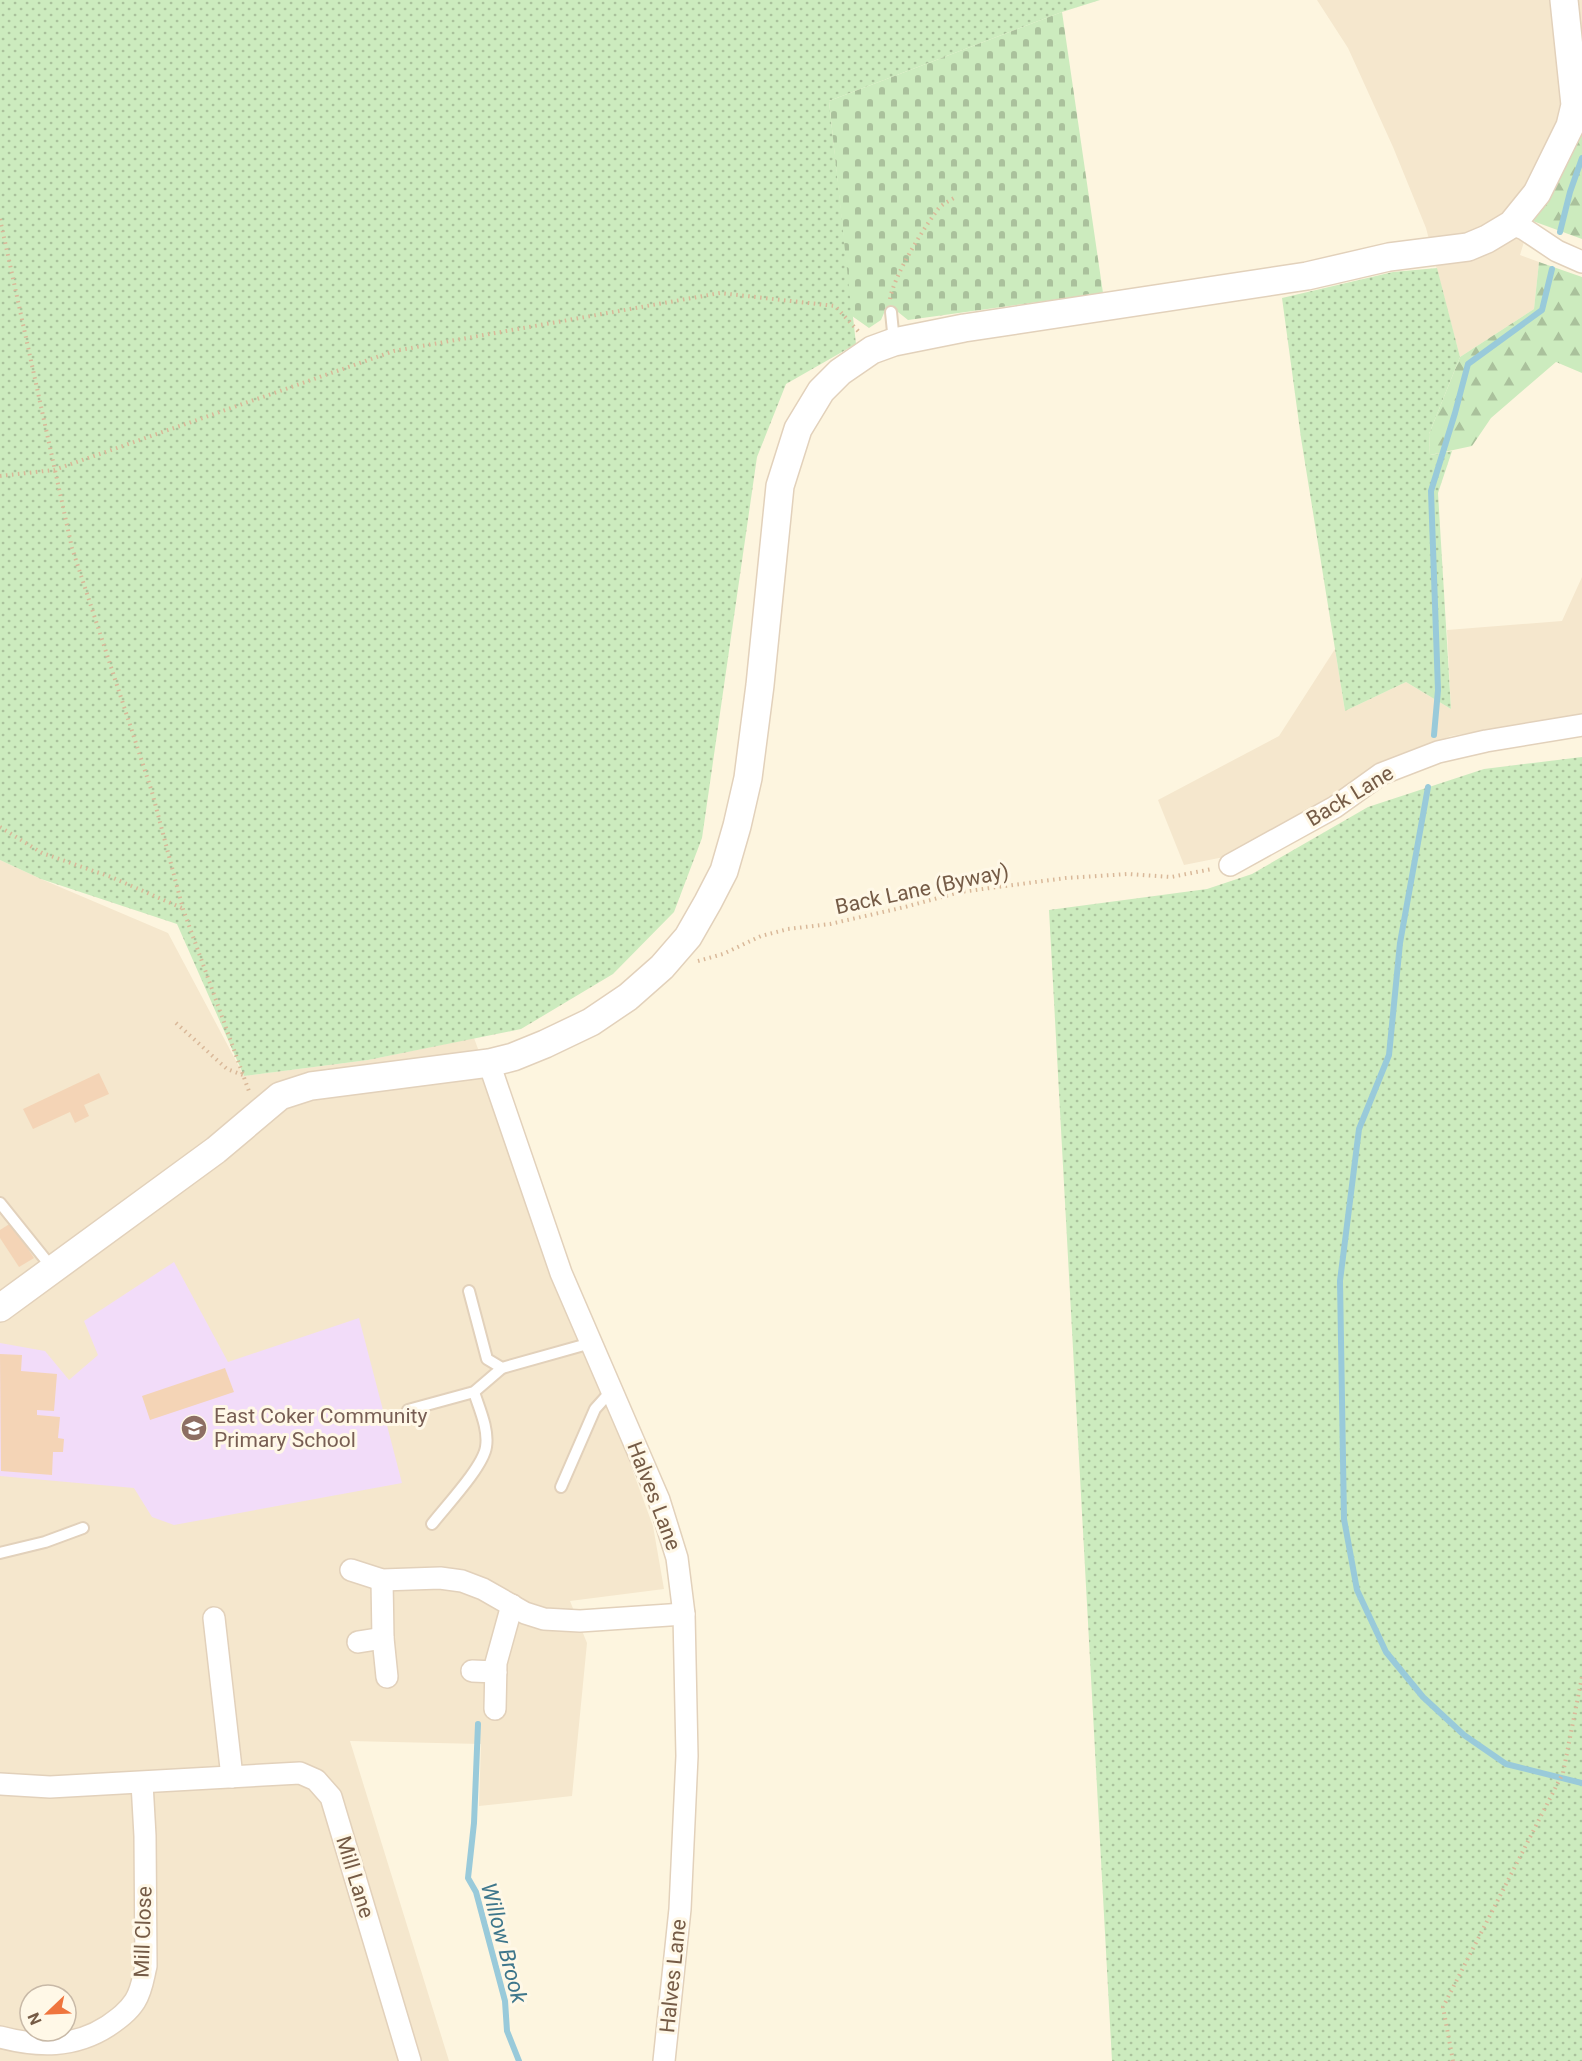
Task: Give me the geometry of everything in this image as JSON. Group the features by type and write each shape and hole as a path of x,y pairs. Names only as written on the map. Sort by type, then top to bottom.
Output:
{"street":[{"path":"0,1308 216,1150 280,1096 311,1086 513,1058 591,1022 627,997 662,967 681,945 724,871 748,778 780,486 788,454 798,429 821,391 840,372 883,346 975,327 1307,276 1389,257 1468,247 1487,239 1512,224 1537,193 1570,126 1575,105 1576,48 1564,0"},
{"path":"1512,224 1524,229 1557,251 1582,262"},
{"name":"Back Lane","path":"1230,865 1335,807 1381,774 1438,752 1486,741 1582,725"},
{"name":"Halves Lane","path":"489,1063 561,1273 659,1500 677,1558 684,1614 687,1756 680,1909 664,2061"},
{"path":"351,1570 382,1580 440,1578 462,1581 544,1619 580,1621 684,1614"},
{"path":"382,1580 383,1638 387,1677"},
{"path":"495,1709 496,1663 512,1605"},
{"path":"215,1617 232,1777"},
{"path":"358,1642 383,1638"},
{"path":"472,1671 496,1672"},
{"name":"Mill Lane","path":"0,1784 50,1787 300,1773 316,1780 331,1797 410,2061"},
{"name":"Mill Close","path":"0,2037 44,2045 67,2043 89,2037 118,2019 136,2000 142,1986 146,1966 145,1836 142,1783"}],"lane":[{"path":"883,346 891,312"},
{"path":"0,1203 53,1270"},
{"path":"469,1291 487,1359 502,1368"},
{"path":"408,1410 474,1392 502,1368 591,1343"},
{"path":"561,1487 595,1409 612,1390"},
{"path":"432,1524 475,1471 486,1447 484,1426 474,1392"},
{"path":"0,1553 45,1542 82,1528"}],"path":[{"path":"891,312 892,290 912,250 936,211 944,203 954,198"},
{"path":"0,219 72,548 152,792 183,909 256,1115"},
{"path":"0,476 54,470 394,351 720,293 835,306 853,325 883,346"},
{"path":"0,827 42,853 111,877 183,909"},
{"name":"Back Lane (Byway)","path":"696,962 723,954 761,936 788,929 830,924 960,892 1066,878 1128,874 1172,877 1230,865"},
{"path":"176,1023 227,1069 244,1076"},
{"path":"1454,2061 1443,2007 1563,1773 1582,1677"}],"shaded area":[{"path":"1317,0 1582,0 1582,34 1580,35 1582,50 1520,255 1539,262 1534,309 1460,357 1426,228 1393,147 1348,48"},
{"path":"1582,577 1582,714 1451,736 1375,764 1328,802 1224,857 1184,865 1158,800 1279,736 1335,649 1345,711 1406,682 1451,709 1447,630 1562,621"},
{"path":"0,860 168,933 244,1076 368,1060 474,1038 653,1526 664,1589 570,1601 587,1643 572,1796 479,1806 481,1744 350,1741 449,2061 0,2061"},
{"name":"East Coker Community Primary School","path":"174,1262 228,1362 359,1318 402,1483 174,1525 152,1517 134,1488 0,1476 0,1343 45,1351 69,1380 98,1355 84,1321"}],"green space":[{"path":"0,0 1100,0 1062,12 829,101 856,344 786,384 757,457 702,838 674,912 613,974 521,1029 368,1060 244,1076 177,924 41,879 0,860"},
{"path":"1062,12 1103,293 908,320 898,312 884,313 881,320 869,328 852,316 829,101"},
{"path":"1582,116 1582,239 1530,220"},
{"path":"1539,262 1582,277 1582,373 1556,362 1491,418 1472,446 1430,455 1429,434 1460,357 1534,309"},
{"path":"1437,268 1460,357 1429,434 1430,455 1452,451 1438,493 1451,709 1406,682 1345,711 1301,438 1282,298 1393,272"},
{"path":"1582,757 1582,2061 1112,2061 1049,910 1207,889 1252,874 1368,807 1484,769"}],"building":[{"path":"99,1073 109,1094 84,1105 89,1116 75,1123 70,1112 33,1129 23,1109"},
{"path":"11,1223 34,1258 19,1267 0,1238 0,1230"},
{"path":"0,1354 22,1355 21,1371 57,1374 54,1411 37,1410 37,1415 60,1417 58,1438 64,1439 63,1452 53,1452 52,1475 1,1471"},
{"path":"225,1368 234,1392 150,1420 142,1396"}],"waterway":[{"path":"1560,232 1570,192 1582,158"},
{"path":"1434,735 1438,690 1431,491 1468,364 1542,310 1552,269"},
{"path":"1428,787 1400,943 1389,1055 1359,1129 1340,1281 1344,1519 1357,1590 1386,1652 1423,1697 1464,1735 1506,1764 1582,1783"},
{"name":"Willow Brook","path":"478,1724 474,1823 468,1878 476,1892 505,2001 507,2031 519,2061"}],"place":[{"name":"East Coker Community Primary School","path":"194,1428"}]}
